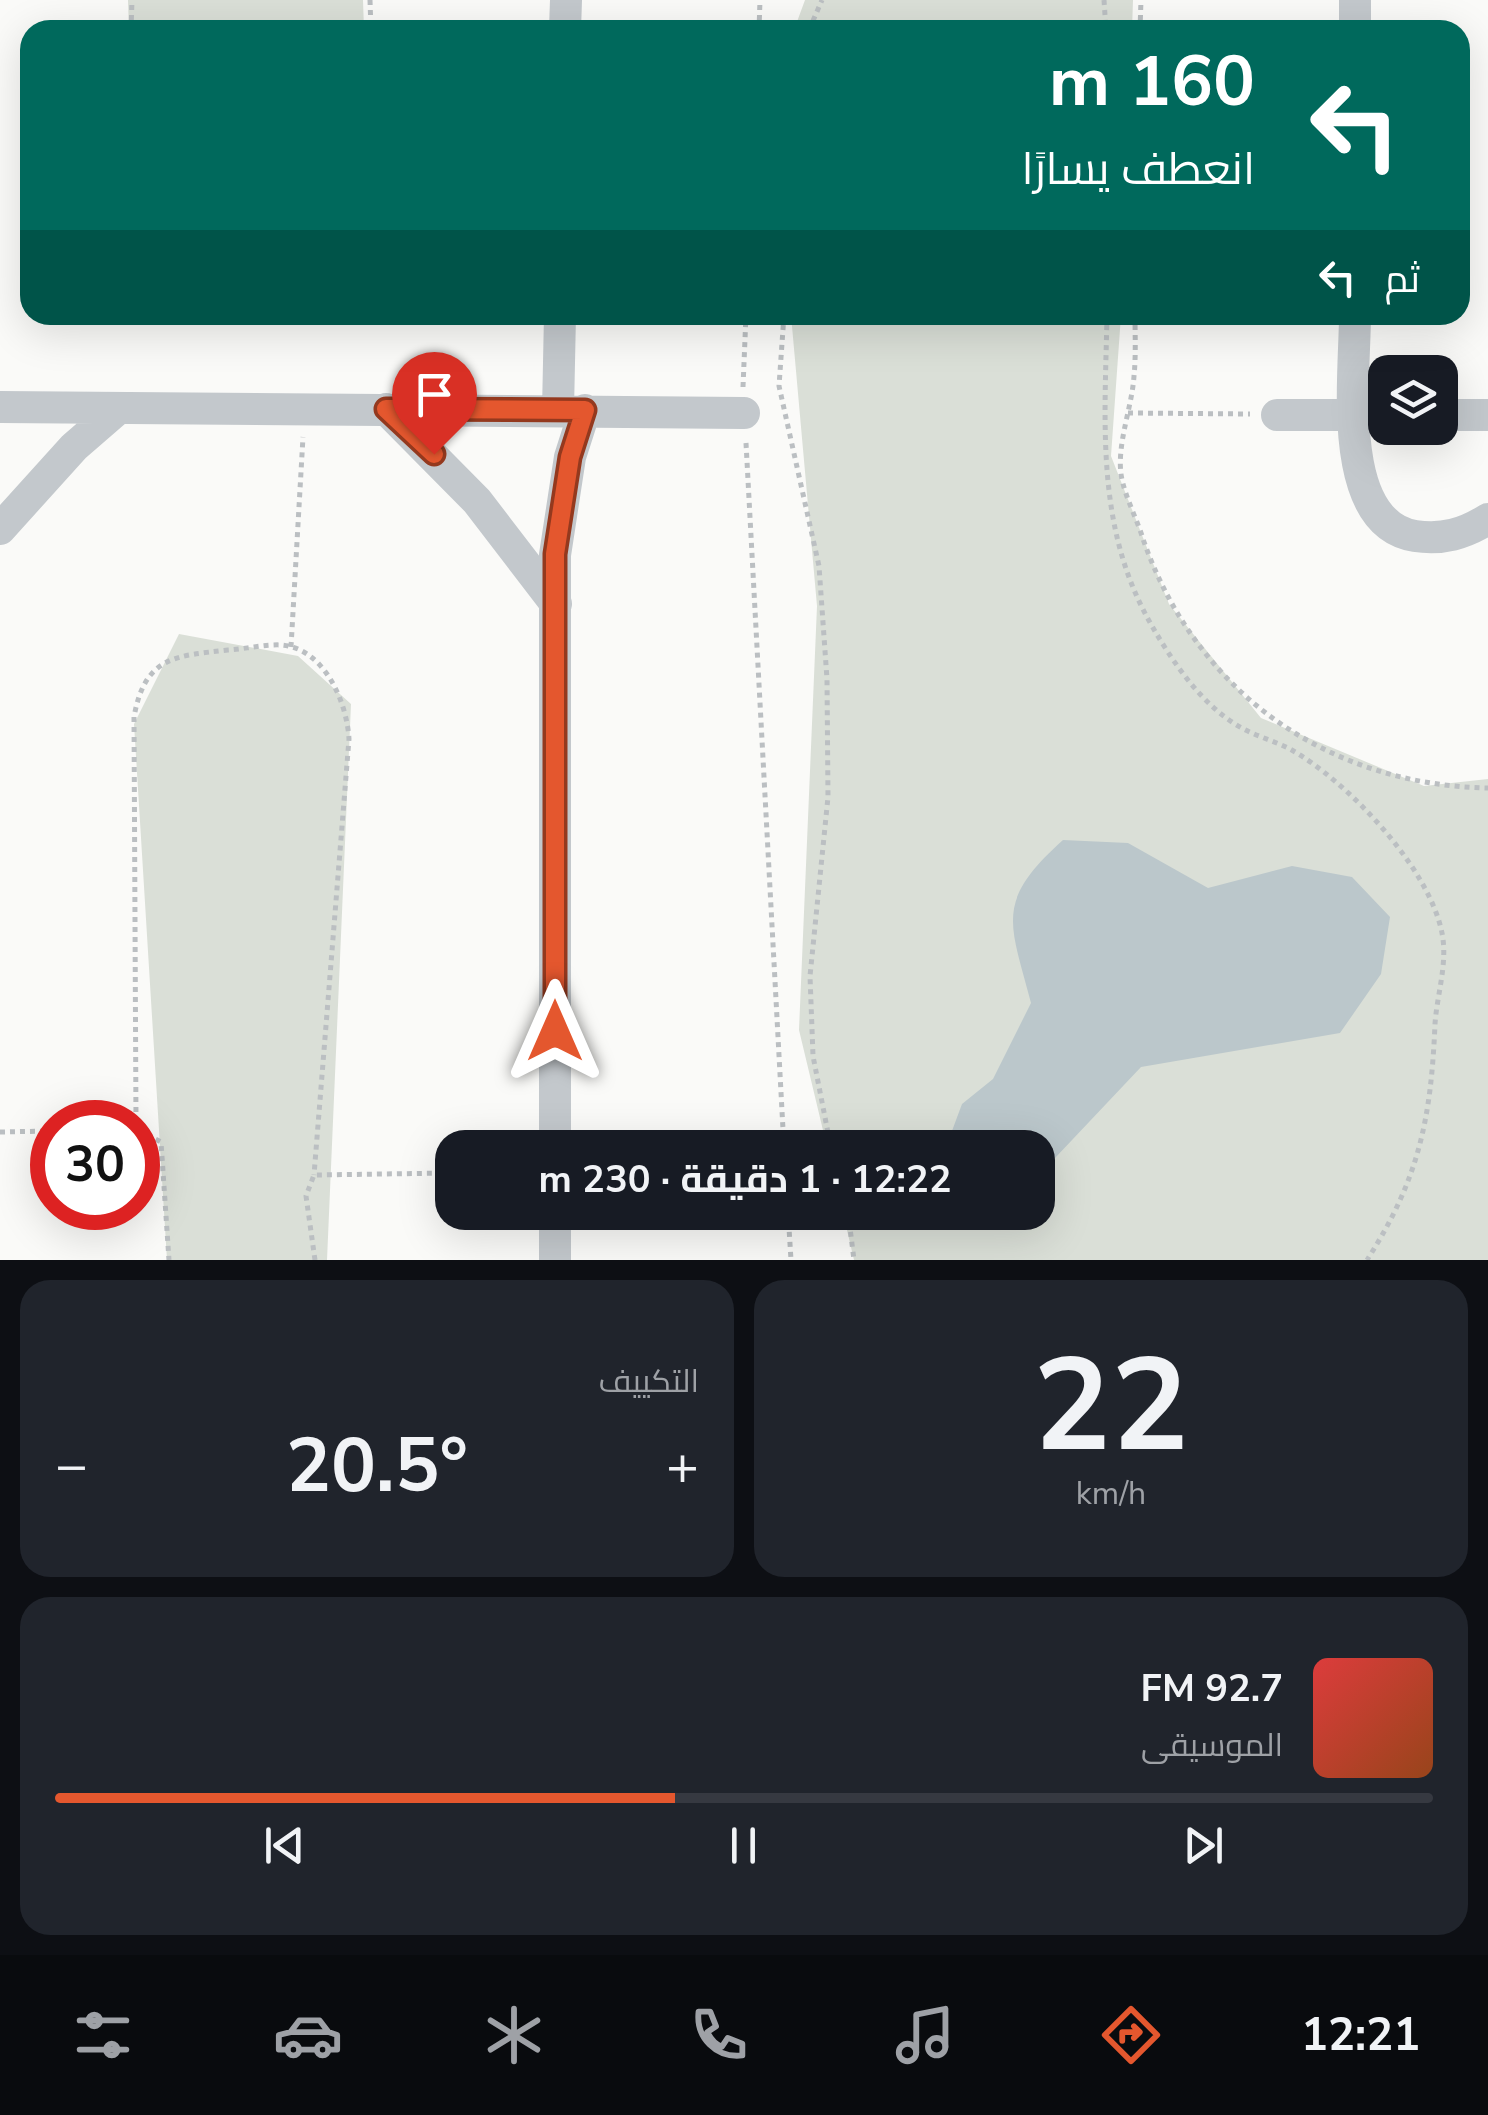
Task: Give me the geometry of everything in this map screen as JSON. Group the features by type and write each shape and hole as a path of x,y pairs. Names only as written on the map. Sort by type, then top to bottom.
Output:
{"street":[{"path":"555,1130 556,604 560,505 572,410 561,325"},
{"path":"1356,325 1368,402"},
{"path":"0,406 744,413"},
{"path":"0,530 74,447 119,408"},
{"path":"386,409 477,501 556,604"},
{"path":"1277,415 1368,415"},
{"path":"1458,415 1488,415"},
{"path":"1368,424 1358,472 1372,509 1402,534 1440,540 1488,519"},
{"path":"554,1230 555,1260"}],"path":[{"path":"746,325 744,413 783,1130"},
{"path":"783,325 779,386 819,566 827,680 828,797 810,976 814,1056 828,1130"},
{"path":"1107,325 1104,468 1108,502 1124,566 1151,626 1188,678 1233,723 1290,750 1371,818 1414,868 1442,935 1434,1083 1422,1145 1404,1198 1367,1260"},
{"path":"1136,325 1134,378 1121,474 1147,548 1174,608 1228,682 1271,720 1350,764 1409,780 1488,788"},
{"path":"290,647 305,408"},
{"path":"1128,413 1277,415"},
{"path":"136,1100 137,699 152,674 173,656 290,647 318,665 336,688 349,739 314,1175 306,1196 315,1260"},
{"path":"0,1132 30,1131"},
{"path":"160,1141 168,1260"},
{"path":"314,1175 435,1173"},
{"path":"789,1230 791,1260"},
{"path":"850,1230 854,1260"}],"shaded area":[{"path":"128,0 363,0 364,20 129,20"},
{"path":"805,0 1133,0 1132,20 798,20"},
{"path":"792,325 1120,325 1111,456 1169,604 1261,718 1424,786 1488,779 1488,1260 854,1260 847,1230 1055,1230 1055,1130 823,1130 799,1030 817,606"},
{"path":"179,634 298,656 351,704 327,1260 167,1260 134,724"},
{"path":"1063,840 1128,843 1208,888 1292,866 1352,877 1390,917 1381,974 1340,1033 1141,1067 1055,1158 1055,1130 952,1130 962,1104 993,1079 1031,1003 1017,952 1013,914 1017,897 1041,861"}],"route":[{"path":"434,454 386,409 585,410 560,505 555,554 555,1031"}]}
